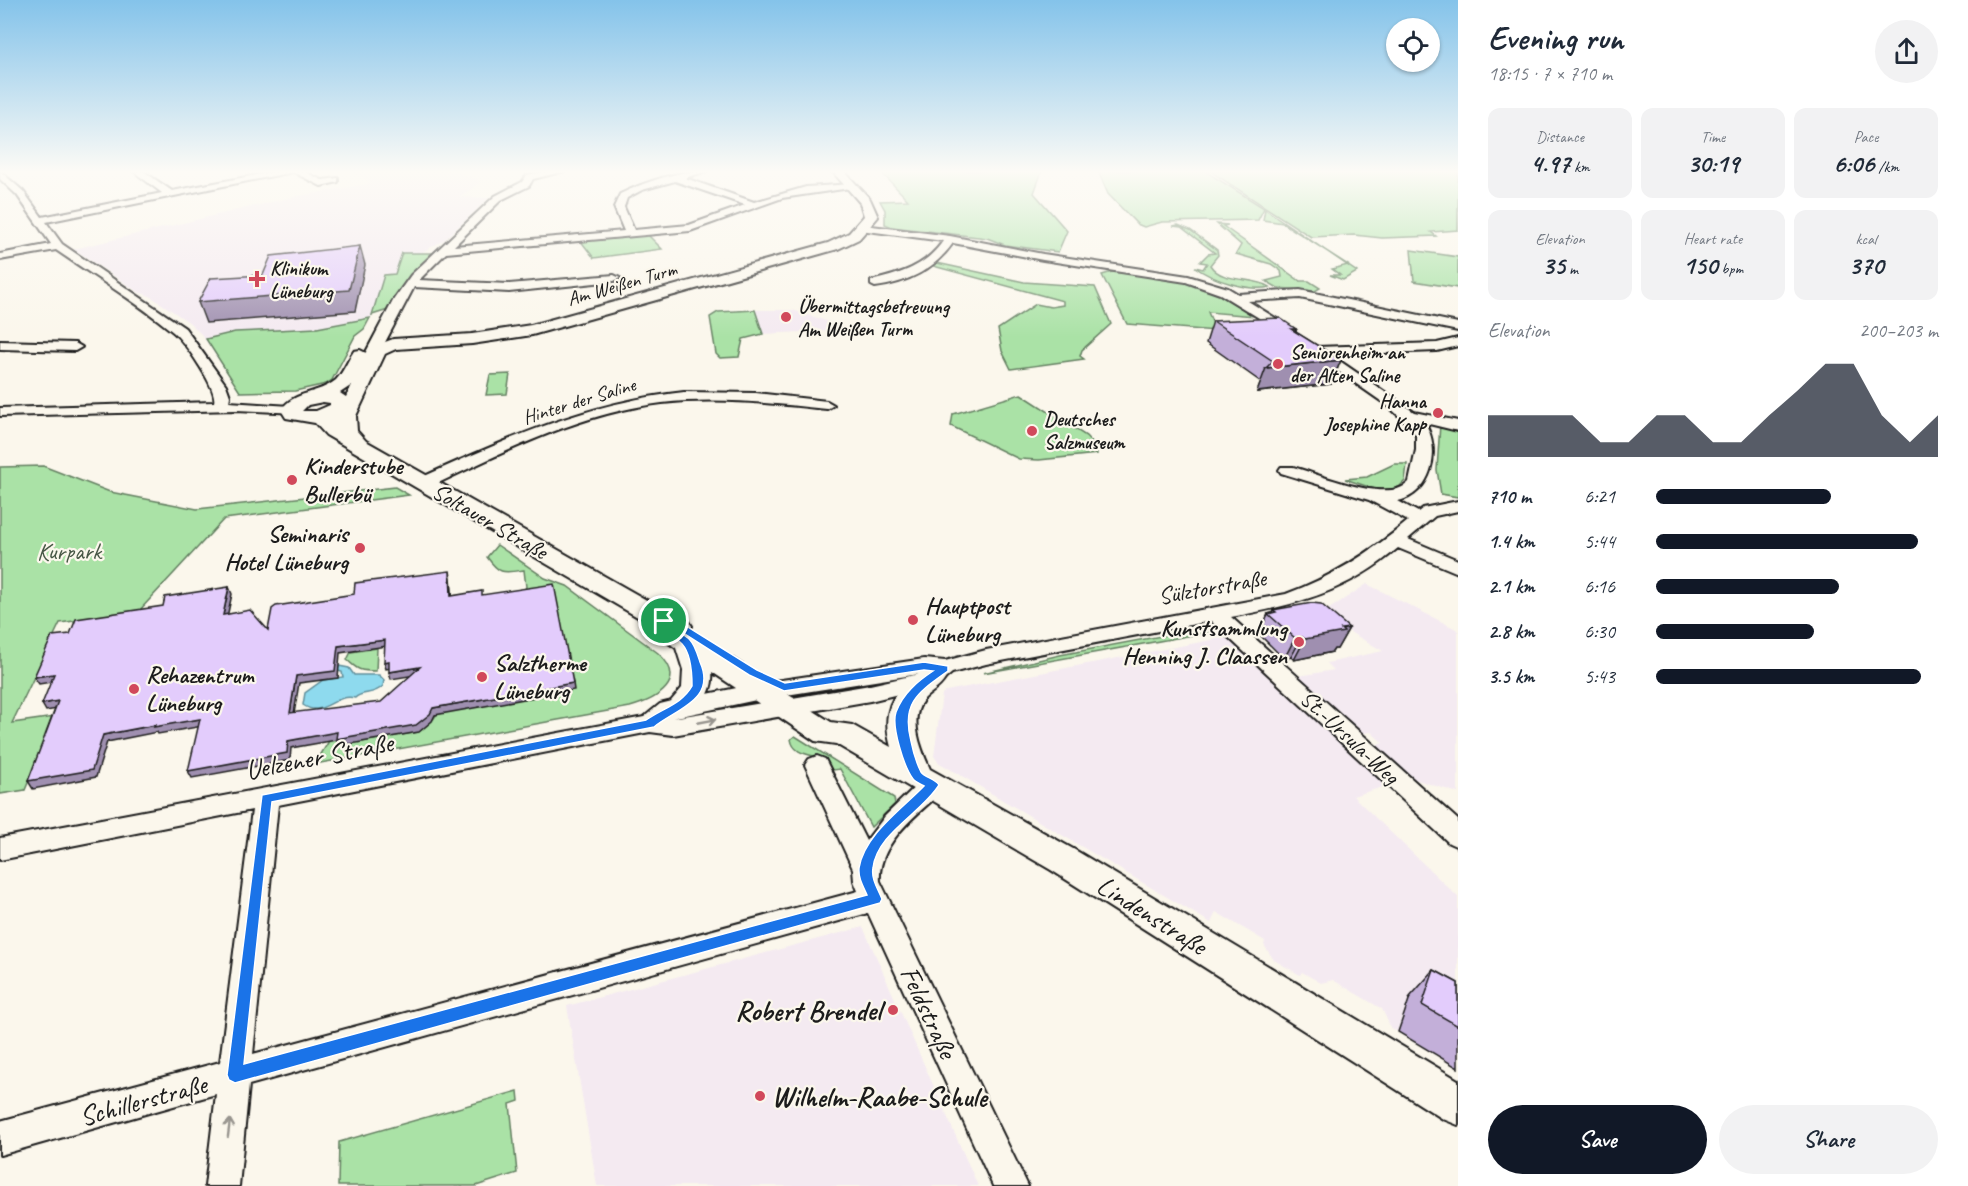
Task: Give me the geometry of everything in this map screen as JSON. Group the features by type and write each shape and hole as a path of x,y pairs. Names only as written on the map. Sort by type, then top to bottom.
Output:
{"main road":[{"name":"Am Weißen Turm","path":"383,342 454,340 513,334 561,323 833,246 864,228"},
{"path":"358,445 347,432 346,416 365,373 383,342"},
{"path":"330,397 344,382 366,345 383,342"},
{"path":"330,397 340,402 339,408 320,417 299,417 293,414 297,405 330,397 365,373"},
{"name":"Soltauer Straße","path":"320,417 333,431 664,621 676,624 753,672 785,697"},
{"name":"Soltauer Straße","path":"664,621 669,631 687,643 785,697"},
{"path":"681,707 695,692 699,677 687,643"},
{"path":"926,781 909,758 900,722 906,701 918,687 938,674"},
{"name":"Lindenstraße","path":"785,697 826,733 841,733 1063,860 1458,1104"}],"street":[{"path":"45,226 58,246 180,331 219,385 223,396 220,406"},
{"path":"383,342 410,283 469,226"},
{"path":"628,226 631,234"},
{"path":"445,250 631,234 691,226"},
{"path":"864,228 950,238 1042,257 1173,276 1212,286 1237,298 1412,416 1458,426"},
{"path":"875,283 888,282 926,266 935,259 950,238"},
{"path":"0,257 58,246"},
{"path":"410,283 508,288 614,278"},
{"path":"1237,298 1300,294 1458,327"},
{"path":"1317,351 1437,348 1458,342"},
{"path":"0,345 75,347"},
{"name":"Hinter der Saline","path":"423,483 558,427 637,403 725,396 827,405"},
{"path":"0,412 297,405"},
{"path":"1440,422 1458,415"},
{"path":"1375,496 1403,496 1413,489 1420,475 1424,436 1412,416"},
{"path":"1287,470 1375,496 1442,512"},
{"path":"1420,475 1442,512"},
{"name":"Sülztorstraße","path":"785,697 938,674 986,657 1216,614 1312,593 1442,512"},
{"path":"1397,541 1458,567"},
{"name":"St.-Ursula-Weg","path":"1216,614 1458,836"},
{"name":"Sülztorstraße","path":"785,697 924,666 938,674"},
{"name":"Uelzener Straße","path":"650,724 668,710 681,707 785,697"},
{"name":"Uelzener Straße","path":"0,849 265,805 650,724 673,727 785,697"},
{"name":"Feldstraße","path":"817,765 866,868 867,881 875,899 1011,1186"},
{"path":"866,868 870,854 926,781"},
{"path":"222,1186 265,805"},
{"name":"Schillerstraße","path":"0,1138 875,899"}],"shaded area":[{"name":"Klinikum Lüneburg","path":"169,226 459,226 444,240 415,256 398,275 362,331 356,335 332,380 319,386 298,390 240,393 202,335 190,323 150,296 138,292 74,249"},
{"name":"Übermittagsbetreuung Am Weißen Turm","path":"755,310 792,310 836,324 839,330 763,334"},
{"path":"1367,584 1458,630 1458,793 1414,779 1376,745 1383,743 1371,732 1363,733 1299,676 1334,670 1327,663 1383,651 1320,615"},
{"path":"1232,636 1393,784 1353,796 1458,897 1458,1068 1391,1028 1382,1009 1333,980 1321,983 1302,972 1300,975 1274,960 1264,945 1265,941 1216,912 1211,923 938,762 934,756 942,694 946,691"},
{"name":"Wilhelm-Raabe-Schule","path":"863,927 978,1186 597,1186 567,1006"}],"green space":[{"path":"1063,226 1067,231 1058,252 1005,245 987,238 892,227"},
{"path":"1176,226 1181,226 1190,230 1217,250 1218,255 1210,265 1215,271 1222,275 1270,287 1252,288 1231,284 1202,272 1195,267 1203,269 1207,263 1200,262 1208,254 1215,253 1181,227"},
{"path":"1220,226 1223,226 1300,281 1309,281 1320,288 1315,291 1278,288 1266,281 1282,277 1281,271 1271,264 1236,254 1241,245"},
{"path":"1288,226 1290,226 1326,251"},
{"path":"1295,226 1458,226 1458,230 1431,232 1436,236 1311,237"},
{"path":"647,234 662,249 594,258 580,240"},
{"path":"1411,250 1458,257 1458,288 1414,281"},
{"path":"402,253 432,253 413,273 391,309 372,315 384,275 395,274"},
{"path":"937,263 1024,282 1095,287 1111,324 1082,350 1080,356 1084,359 1011,369 1002,351 998,329 1036,304 1051,307 1063,305 1063,301 933,266"},
{"path":"1347,265 1357,272 1343,280 1330,275 1340,275 1332,269"},
{"path":"1112,272 1175,279 1208,288 1255,316 1208,312 1216,331 1127,324 1102,275"},
{"path":"755,310 763,334 743,339 739,357 720,358 716,354 710,317 718,312"},
{"path":"370,318 364,329 355,336 332,380 326,384 295,391 240,392 206,339 235,332 317,328"},
{"path":"510,374 507,394 486,395 490,375"},
{"path":"1021,394 1086,436 1096,447 1097,454 1039,460 1019,459 951,426 953,414"},
{"path":"1440,424 1458,427 1458,497 1441,494 1437,470"},
{"path":"1394,464 1407,464 1405,481 1395,491 1378,490 1345,479 1367,477"},
{"name":"Kurpark","path":"43,466 110,492 197,509 395,487 409,495 224,519 138,612 60,623 12,723 55,717 25,790 0,794 0,467"},
{"path":"497,545 545,578 567,586 658,653 671,672 666,688 651,699 630,707 315,764 329,741 339,739 339,746 418,732 432,721 526,587 524,570 511,572 499,570 487,557"},
{"path":"1214,626 1209,632 983,673 1060,655"},
{"path":"377,648 376,671 358,669 347,660 351,652"},
{"path":"795,736 894,798 895,804 871,827 840,769 825,771 818,757 801,752 794,747 791,739"},
{"path":"518,1091 519,1101 510,1104 517,1173 476,1186 338,1186 339,1142"}],"water":[{"path":"339,666 349,668 354,675 379,675 384,680 383,686 355,698 348,697 317,709 303,705 305,693 323,680 343,677 342,672 338,671"}],"building":[{"path":"360,246 349,290 198,302 211,278 263,275 271,256"},
{"path":"1280,318 1296,329 1291,329 1341,360 1266,368 1273,361 1213,321"},
{"path":"450,571 451,596 482,591 482,595 554,584 573,683 433,708 430,714 416,725 336,739 337,732 288,741 287,753 188,771 200,719 154,727 155,725 103,735 92,770 28,781 58,701 42,704 54,674 34,677 52,636 70,634 76,619 163,606 165,597 229,587 223,615 250,610 268,630 272,609 276,606 354,594 355,583","holes":["385,640 384,662 389,661 389,672 420,667 381,702 290,713 296,676 335,671 338,646"]},
{"path":"1312,603 1321,604 1349,628 1341,629 1344,632 1305,639 1295,638 1268,614 1276,612 1273,610"},
{"path":"1434,970 1458,983 1458,1026 1422,1005"}],"place":[{"name":"Klinikum Lüneburg","path":"257,279"},
{"name":"Übermittagsbetreuung Am Weißen Turm","path":"786,317"},
{"name":"Seniorenheim an der Alten Saline","path":"1278,364"},
{"name":"Hanna Josephine Kapp","path":"1438,413"},
{"name":"Deutsches Salzmuseum","path":"1032,431"},
{"name":"Kinderstube Bullerbü","path":"292,480"},
{"name":"Seminaris Hotel Lüneburg","path":"360,548"},
{"name":"Hauptpost Lüneburg","path":"913,620"},
{"name":"Kunstsammlung Henning J. Claassen","path":"1299,642"},
{"name":"Salztherme Lüneburg","path":"482,677"},
{"name":"Rehazentrum Lüneburg","path":"134,689"},
{"name":"Robert Brendel","path":"893,1010"},
{"name":"Wilhelm-Raabe-Schule","path":"760,1096"}],"route":[{"path":"664,621 676,624 753,672 784,687 924,666 945,668 918,687 906,701 902,711 900,722 909,758 918,777 933,785 882,837 870,854 866,868 867,881 875,899 235,1075 266,798 650,724 668,710 681,707 691,698 698,686 698,668 687,643 669,631 664,621"}]}
